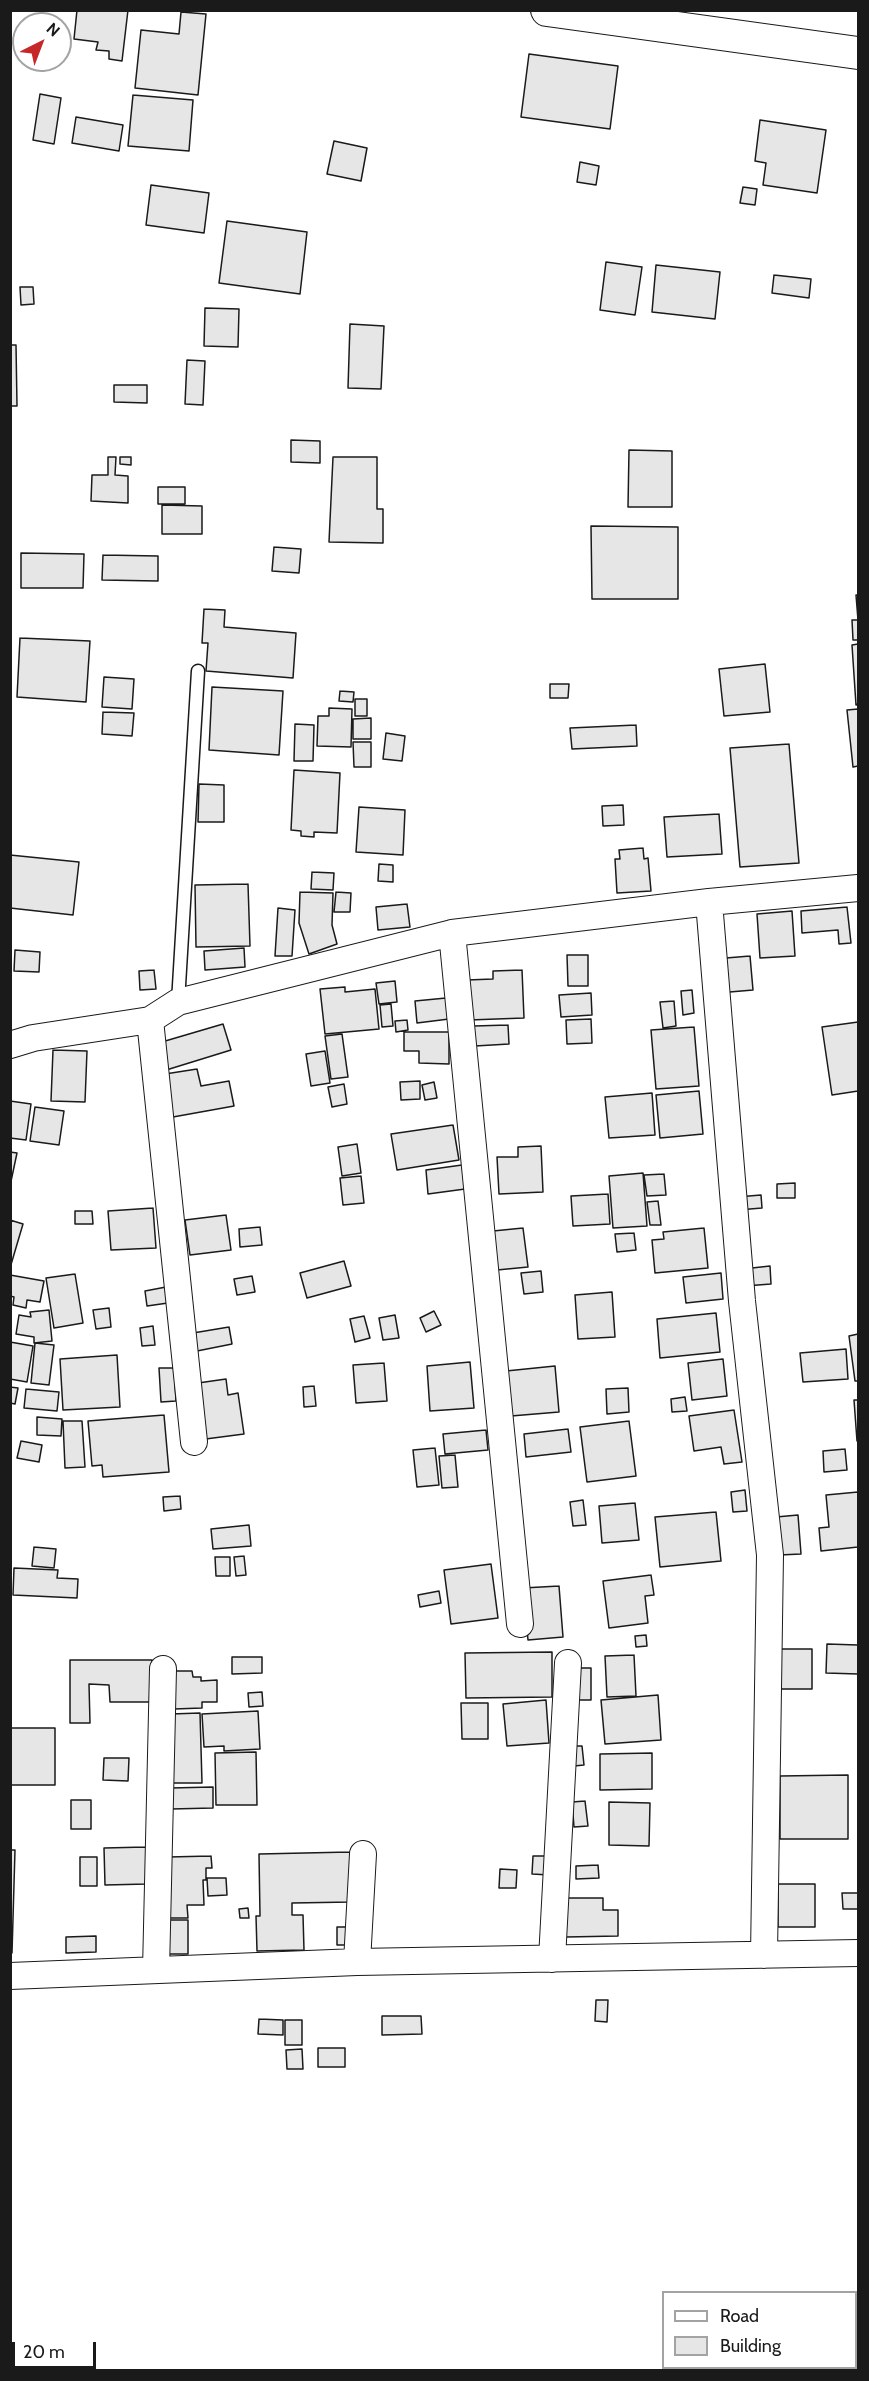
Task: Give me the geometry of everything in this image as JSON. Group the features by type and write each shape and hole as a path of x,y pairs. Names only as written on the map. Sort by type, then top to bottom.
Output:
{"street":[{"path":"547,10 858,53"},
{"path":"10,1045 33,1038 150,1020 178,1002 452,933 708,902 858,888"},
{"path":"708,902 738,1256 770,1555 764,1955"},
{"path":"452,933 520,1624"},
{"path":"150,1020 194,1442"},
{"path":"552,1959 568,1663"},
{"path":"156,1970 163,1669"},
{"path":"357,1962 363,1854"},
{"path":"10,1976 357,1962 858,1953"}],"lane":[{"path":"178,1002 198,670"}],"building":[{"path":"77,10 128,10 122,61 109,59 109,51 96,50 98,42 74,39"},
{"path":"181,12 206,14 198,95 135,88 141,30 179,34"},
{"path":"529,54 618,66 610,129 521,117"},
{"path":"40,94 61,98 54,144 33,140"},
{"path":"133,95 193,100 189,151 128,146"},
{"path":"76,117 123,125 119,151 72,143"},
{"path":"760,120 826,130 817,193 763,185 766,163 755,161"},
{"path":"334,141 367,148 361,181 327,174"},
{"path":"580,162 599,166 596,185 577,182"},
{"path":"151,185 209,193 204,233 146,225"},
{"path":"743,187 757,189 755,205 740,203"},
{"path":"227,221 307,232 300,294 219,283"},
{"path":"606,262 642,267 635,315 600,310"},
{"path":"656,265 720,272 715,319 652,312"},
{"path":"774,275 811,279 809,298 772,293"},
{"path":"20,287 33,287 34,304 21,305"},
{"path":"205,308 239,309 238,347 204,346"},
{"path":"350,324 384,326 381,389 348,388"},
{"path":"10,345 16,345 17,406 10,406"},
{"path":"187,360 205,361 203,405 185,404"},
{"path":"114,385 147,385 147,403 114,402"},
{"path":"291,440 320,441 320,463 291,462"},
{"path":"629,450 672,451 672,507 628,507"},
{"path":"108,457 116,457 115,475 128,476 128,503 91,501 92,475 108,475"},
{"path":"120,457 131,457 131,465 120,464"},
{"path":"333,457 377,457 377,509 383,509 383,543 329,542"},
{"path":"158,487 185,487 185,504 158,504"},
{"path":"162,505 202,506 202,534 162,534"},
{"path":"591,526 678,527 678,599 592,599"},
{"path":"274,547 301,549 299,573 272,571"},
{"path":"21,553 84,554 83,588 21,588"},
{"path":"103,555 158,556 158,581 102,580"},
{"path":"856,595 858,595 858,620"},
{"path":"204,609 225,610 224,627 296,633 293,678 206,671 208,643 202,643"},
{"path":"852,620 858,620 858,640 853,640"},
{"path":"20,638 90,641 86,702 17,697"},
{"path":"858,644 858,704 856,705 852,645"},
{"path":"765,664 770,712 724,716 719,669"},
{"path":"104,677 134,679 132,709 102,707"},
{"path":"550,684 569,684 568,698 550,698"},
{"path":"212,687 283,691 279,755 209,750"},
{"path":"340,691 354,692 353,702 339,701"},
{"path":"355,699 367,699 367,716 355,716"},
{"path":"329,708 352,709 351,747 317,746 318,716 329,716"},
{"path":"858,709 858,766 853,767 847,710"},
{"path":"103,712 134,713 132,736 102,734"},
{"path":"371,718 371,739 353,739 353,719"},
{"path":"295,724 314,725 313,761 294,761"},
{"path":"636,725 637,746 572,749 570,728"},
{"path":"386,733 405,736 402,761 383,759"},
{"path":"353,742 371,742 371,767 354,767"},
{"path":"789,744 799,863 740,867 730,748"},
{"path":"294,770 340,773 337,833 314,832 314,837 301,836 301,831 291,830"},
{"path":"199,784 224,785 224,822 198,822"},
{"path":"623,805 624,825 603,826 602,806"},
{"path":"359,807 405,810 403,855 356,852"},
{"path":"719,814 722,854 667,857 664,817"},
{"path":"643,848 644,859 648,858 651,891 617,893 615,859 620,859 619,850"},
{"path":"10,855 79,862 73,915 10,908"},
{"path":"379,864 393,865 393,882 378,881"},
{"path":"312,872 334,873 333,890 311,889"},
{"path":"248,884 250,946 196,947 195,885"},
{"path":"300,892 333,893 332,925 337,944 309,954 299,923"},
{"path":"336,892 351,893 350,912 334,912"},
{"path":"407,904 410,927 378,930 376,907"},
{"path":"847,907 851,943 839,944 838,930 802,933 801,911"},
{"path":"278,908 295,910 292,956 275,956"},
{"path":"792,911 795,956 760,958 757,914"},
{"path":"244,948 245,967 205,970 204,951"},
{"path":"15,950 40,952 39,972 14,971"},
{"path":"567,955 588,955 588,986 568,986"},
{"path":"750,956 753,990 718,993 714,959"},
{"path":"154,970 156,989 140,990 139,971"},
{"path":"522,970 524,1018 469,1020 467,980 493,979 493,971"},
{"path":"395,981 397,1002 379,1004 376,983"},
{"path":"345,987 345,992 375,989 379,1029 325,1034 320,989"},
{"path":"692,990 694,1013 683,1015 681,991"},
{"path":"591,993 592,1015 561,1017 559,995"},
{"path":"446,998 449,1019 417,1023 415,1001"},
{"path":"674,1001 676,1026 663,1028 660,1002"},
{"path":"391,1004 393,1026 382,1027 380,1005"},
{"path":"591,1019 592,1043 567,1044 566,1020"},
{"path":"407,1020 408,1030 396,1032 395,1021"},
{"path":"858,1022 858,1091 832,1095 822,1027"},
{"path":"223,1024 231,1050 163,1071 155,1044"},
{"path":"508,1025 509,1044 475,1046 474,1026"},
{"path":"694,1027 699,1086 656,1089 651,1030"},
{"path":"404,1032 449,1032 449,1064 419,1063 419,1051 404,1051"},
{"path":"342,1034 348,1077 331,1079 325,1036"},
{"path":"53,1050 87,1051 85,1102 51,1101"},
{"path":"325,1051 330,1083 311,1086 306,1054"},
{"path":"197,1069 201,1086 229,1081 234,1106 173,1117 165,1074"},
{"path":"420,1081 420,1099 401,1100 400,1082"},
{"path":"434,1082 437,1098 425,1100 422,1085"},
{"path":"344,1084 347,1104 332,1107 328,1087"},
{"path":"699,1091 703,1134 660,1138 656,1095"},
{"path":"652,1093 655,1135 609,1138 605,1097"},
{"path":"10,1101 31,1104 26,1140 10,1138"},
{"path":"35,1107 64,1111 59,1145 30,1141"},
{"path":"453,1125 459,1160 397,1170 391,1134"},
{"path":"357,1144 361,1173 342,1176 338,1147"},
{"path":"541,1146 543,1192 499,1194 497,1157 518,1157 518,1147"},
{"path":"10,1152 17,1153 10,1186"},
{"path":"462,1165 465,1189 428,1194 426,1170"},
{"path":"643,1173 647,1226 613,1228 609,1176"},
{"path":"664,1174 666,1195 647,1196 644,1175"},
{"path":"361,1176 364,1203 343,1205 340,1178"},
{"path":"795,1183 795,1198 777,1198 777,1184"},
{"path":"608,1194 610,1224 573,1226 571,1196"},
{"path":"761,1195 762,1208 738,1210 737,1197"},
{"path":"658,1201 661,1225 650,1225 647,1202"},
{"path":"153,1208 156,1248 111,1250 108,1211"},
{"path":"75,1211 92,1211 93,1224 75,1224"},
{"path":"226,1215 231,1250 190,1255 185,1220"},
{"path":"10,1220 23,1224 10,1268"},
{"path":"260,1227 262,1245 240,1247 239,1229"},
{"path":"523,1228 528,1267 497,1270 493,1231"},
{"path":"704,1228 708,1268 655,1273 652,1240 664,1239 663,1232"},
{"path":"634,1233 636,1250 617,1252 615,1234"},
{"path":"344,1261 351,1286 307,1298 300,1273"},
{"path":"770,1266 771,1284 745,1286 743,1269"},
{"path":"541,1271 543,1292 524,1294 521,1273"},
{"path":"721,1273 723,1299 686,1303 683,1277"},
{"path":"75,1274 83,1323 54,1328 46,1278"},
{"path":"10,1275 44,1281 40,1302 27,1300 26,1308 13,1305 14,1297 10,1296"},
{"path":"252,1276 255,1292 237,1295 234,1279"},
{"path":"166,1287 168,1303 147,1306 145,1291"},
{"path":"612,1292 615,1337 578,1339 575,1295"},
{"path":"109,1308 111,1327 96,1329 93,1310"},
{"path":"49,1310 52,1341 34,1343 34,1337 16,1334 19,1315 31,1317 30,1312"},
{"path":"434,1311 441,1325 426,1332 420,1318"},
{"path":"716,1313 720,1352 660,1358 657,1319"},
{"path":"395,1315 399,1338 383,1340 379,1318"},
{"path":"364,1316 370,1338 355,1342 350,1319"},
{"path":"153,1326 155,1345 142,1346 140,1328"},
{"path":"229,1327 232,1344 197,1351 193,1333"},
{"path":"858,1334 858,1381 855,1381 849,1336"},
{"path":"10,1342 33,1346 27,1382 10,1379"},
{"path":"35,1343 54,1345 49,1385 31,1383"},
{"path":"846,1349 848,1379 803,1382 800,1353"},
{"path":"117,1355 120,1407 63,1410 60,1359"},
{"path":"723,1359 727,1396 692,1400 688,1363"},
{"path":"470,1362 474,1408 430,1411 427,1366"},
{"path":"384,1363 387,1401 356,1403 353,1365"},
{"path":"555,1366 559,1412 511,1416 506,1371"},
{"path":"159,1368 174,1368 176,1401 161,1402"},
{"path":"226,1379 228,1395 238,1393 244,1434 198,1440 198,1383"},
{"path":"314,1386 316,1406 304,1407 303,1387"},
{"path":"10,1387 18,1388 15,1404 10,1403"},
{"path":"628,1388 629,1412 607,1414 606,1389"},
{"path":"26,1389 59,1392 57,1411 24,1408"},
{"path":"685,1397 687,1411 672,1412 671,1399"},
{"path":"854,1400 858,1400 858,1441 857,1441"},
{"path":"734,1410 742,1462 724,1464 721,1447 694,1451 689,1416"},
{"path":"164,1415 169,1472 103,1477 102,1465 92,1466 88,1421"},
{"path":"37,1417 62,1419 61,1436 37,1435"},
{"path":"63,1421 82,1421 85,1467 65,1468"},
{"path":"629,1421 636,1476 587,1482 580,1427"},
{"path":"568,1429 571,1452 526,1457 524,1434"},
{"path":"486,1430 488,1450 445,1454 443,1434"},
{"path":"21,1441 42,1445 39,1462 17,1458"},
{"path":"435,1448 439,1485 417,1487 413,1450"},
{"path":"845,1449 847,1470 824,1472 823,1451"},
{"path":"455,1455 458,1487 442,1488 439,1456"},
{"path":"745,1490 747,1511 733,1512 731,1492"},
{"path":"858,1492 858,1547 821,1551 819,1528 829,1527 826,1495"},
{"path":"180,1496 181,1509 164,1511 163,1497"},
{"path":"583,1500 586,1525 573,1526 570,1502"},
{"path":"635,1503 639,1540 602,1543 599,1506"},
{"path":"716,1512 721,1561 660,1567 655,1517"},
{"path":"798,1515 801,1554 779,1555 776,1517"},
{"path":"249,1525 251,1546 213,1549 211,1529"},
{"path":"34,1547 56,1549 54,1568 32,1566"},
{"path":"244,1556 246,1575 236,1576 234,1557"},
{"path":"215,1557 230,1557 230,1576 216,1576"},
{"path":"491,1564 498,1618 451,1624 444,1570"},
{"path":"14,1568 58,1570 57,1578 78,1579 77,1598 13,1595"},
{"path":"651,1575 654,1595 645,1596 648,1623 609,1628 603,1581"},
{"path":"559,1586 563,1637 528,1640 523,1588"},
{"path":"439,1591 441,1603 420,1607 418,1595"},
{"path":"646,1635 647,1646 636,1647 635,1636"},
{"path":"827,1644 858,1645 858,1674 826,1673"},
{"path":"779,1649 812,1649 812,1689 780,1689"},
{"path":"552,1652 552,1697 466,1698 465,1653"},
{"path":"634,1655 636,1696 607,1697 605,1656"},
{"path":"232,1657 262,1657 262,1673 232,1674"},
{"path":"70,1660 152,1660 152,1702 110,1702 109,1685 89,1684 90,1723 70,1723"},
{"path":"570,1668 591,1668 591,1700 570,1700"},
{"path":"172,1671 192,1671 193,1677 201,1677 201,1681 217,1680 217,1702 202,1702 202,1708 174,1709"},
{"path":"262,1692 263,1706 249,1707 248,1693"},
{"path":"658,1695 661,1740 605,1744 601,1700"},
{"path":"546,1700 549,1743 507,1746 503,1704"},
{"path":"461,1703 488,1703 488,1739 462,1739"},
{"path":"258,1711 260,1749 224,1751 224,1746 204,1747 202,1714"},
{"path":"200,1713 202,1783 173,1783 171,1714"},
{"path":"10,1728 55,1728 55,1785 10,1785"},
{"path":"572,1746 582,1746 584,1765 574,1766"},
{"path":"256,1752 257,1805 216,1805 215,1753"},
{"path":"652,1753 652,1789 600,1790 600,1754"},
{"path":"104,1758 129,1758 128,1781 103,1780"},
{"path":"848,1775 848,1839 780,1839 780,1776"},
{"path":"213,1787 213,1808 171,1809 170,1788"},
{"path":"71,1800 91,1800 91,1829 71,1829"},
{"path":"585,1801 588,1826 574,1827 572,1802"},
{"path":"609,1802 650,1803 649,1846 609,1845"},
{"path":"146,1847 147,1884 105,1885 104,1848"},
{"path":"10,1850 15,1850 12,1953 10,1953"},
{"path":"350,1852 352,1902 292,1903 292,1915 303,1915 304,1950 257,1951 256,1916 260,1916 259,1854"},
{"path":"211,1856 212,1868 206,1868 206,1880 203,1880 204,1905 187,1905 188,1918 169,1918 168,1857"},
{"path":"533,1856 550,1856 549,1875 532,1874"},
{"path":"80,1857 97,1857 97,1886 80,1886"},
{"path":"598,1865 599,1878 576,1879 576,1866"},
{"path":"500,1869 517,1870 516,1888 499,1888"},
{"path":"207,1878 226,1878 227,1895 208,1896"},
{"path":"778,1884 815,1884 815,1927 778,1927"},
{"path":"842,1893 858,1893 858,1909 843,1909"},
{"path":"566,1898 603,1898 603,1910 618,1910 618,1936 566,1937"},
{"path":"248,1908 249,1918 240,1918 239,1909"},
{"path":"169,1920 188,1920 188,1954 169,1954"},
{"path":"337,1927 351,1927 351,1945 337,1945"},
{"path":"96,1936 96,1952 66,1953 66,1937"},
{"path":"596,2000 608,2000 607,2022 595,2021"},
{"path":"382,2016 421,2016 422,2034 382,2035"},
{"path":"259,2019 283,2020 283,2035 258,2034"},
{"path":"285,2020 302,2020 302,2045 285,2045"},
{"path":"318,2048 345,2048 345,2067 318,2067"},
{"path":"302,2049 303,2069 287,2069 286,2050"}]}
